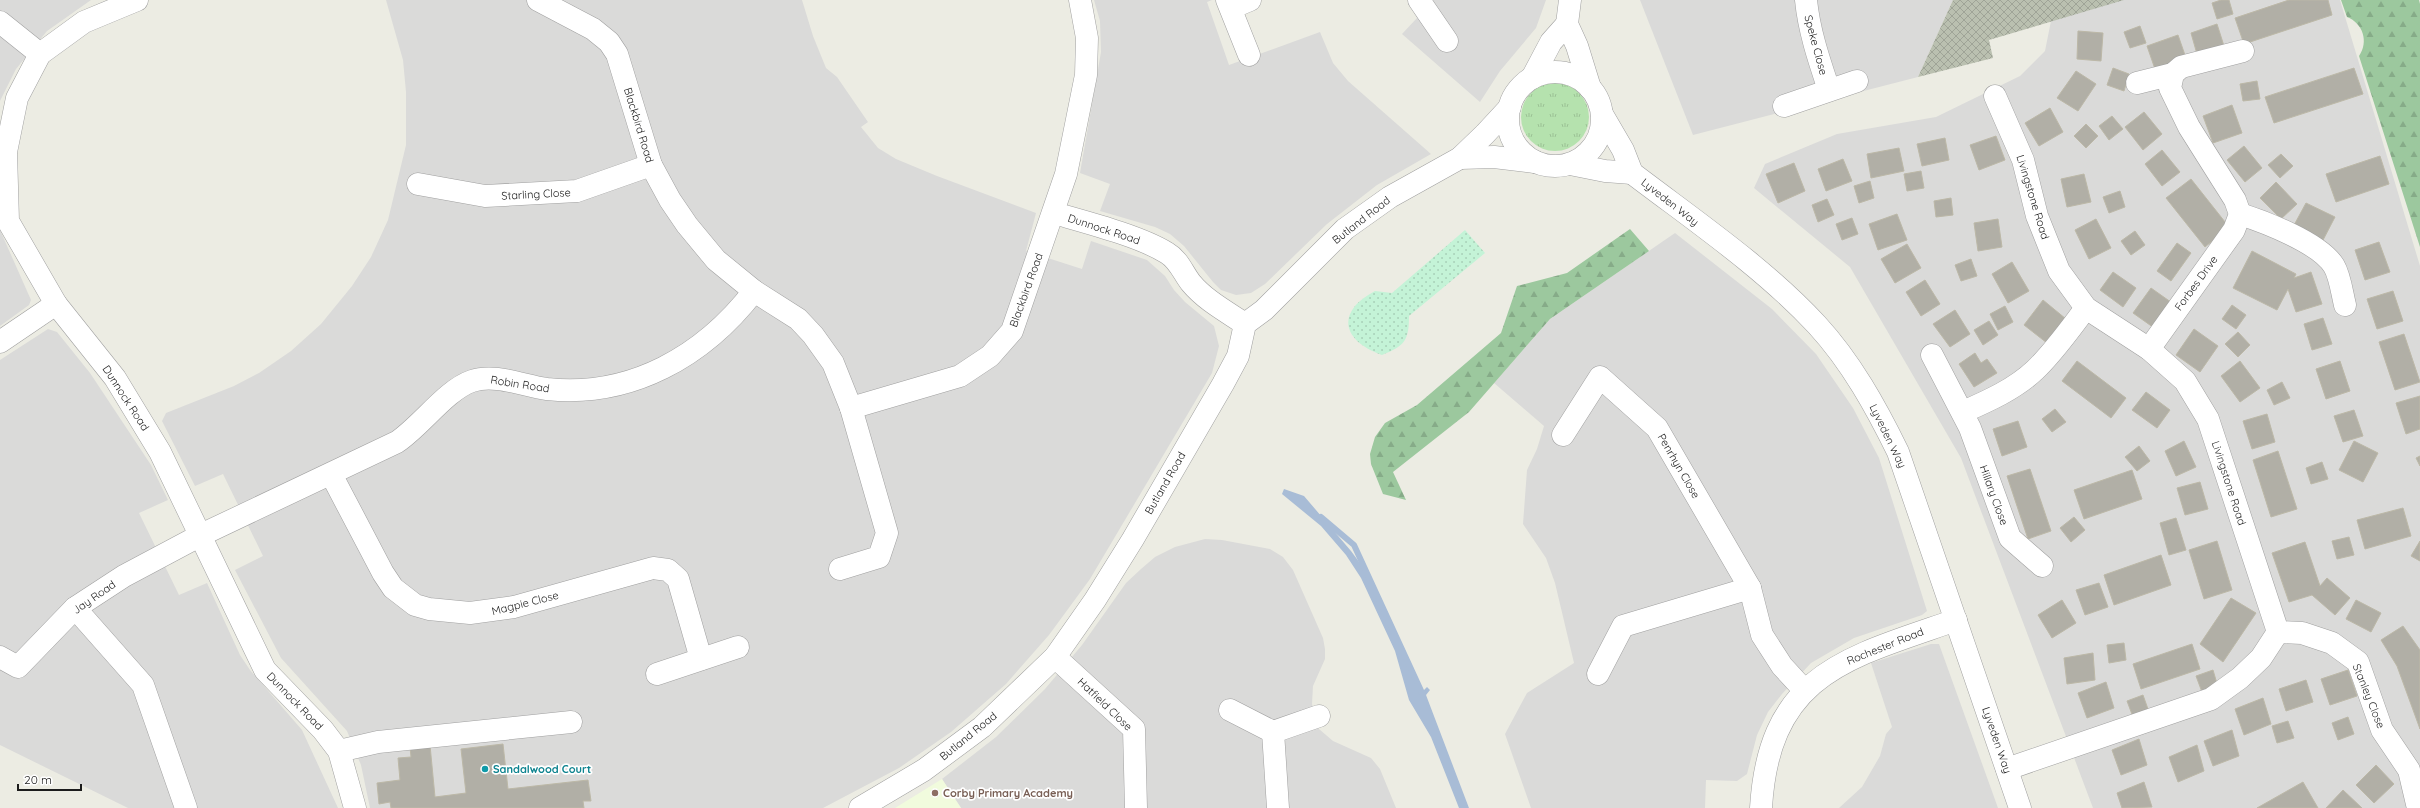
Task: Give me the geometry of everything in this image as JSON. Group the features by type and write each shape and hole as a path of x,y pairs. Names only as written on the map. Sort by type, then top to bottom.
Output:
{"street":[{"name":"Dunnock Road","path":"136,0 84,22 40,54 17,98 6,152 8,221 56,304 115,378 160,452 265,670 323,730 340,752 356,808"},
{"name":"Blackbird Road","path":"538,0 593,28 609,42 617,54 651,165 670,200 702,244 721,264 754,291 798,319 824,347 833,363 851,408 887,532 879,557 840,569"},
{"name":"Dunnock Road","path":"1080,0 1087,38 1086,75 1066,174 1054,213 1148,243 1168,253 1179,264 1191,284 1205,297 1245,324"},
{"path":"1420,0 1447,41"},
{"path":"1570,0 1567,24 1577,46 1590,88"},
{"name":"Speke Close","path":"1806,0 1808,19 1816,51 1829,90"},
{"path":"1236,3 1249,55"},
{"path":"0,22 40,54"},
{"path":"1532,78 1551,42 1567,24"},
{"path":"2137,83 2173,74 2181,67 2243,51"},
{"path":"1561,72 1575,76 1590,88 1597,96 1602,114 1602,125 1598,140 1589,152 1578,161 1570,164 1549,166 1535,162 1522,154 1513,142 1508,128 1512,99 1521,87 1532,78 1546,73 1561,72"},
{"path":"2173,74 2170,88 2189,127 2235,200 2240,214 2258,220 2310,243 2334,266 2345,305"},
{"path":"1784,106 1857,81"},
{"name":"Livingstone Road","path":"1995,96 2023,160 2036,216 2059,272 2086,308 2149,349 2185,381 2208,419 2278,632"},
{"name":"Butland Road","path":"860,808 924,770 982,727 1054,657 1095,600 1129,546 1223,384 1238,356 1245,324 1264,310 1351,225 1390,197 1460,158 1486,134 1510,107"},
{"name":"Lyveden Way","path":"1602,114 1624,150 1632,173 1790,297 1818,326 1842,358 1875,408 1898,452 2020,808"},
{"name":"Butland Road","path":"1460,158 1494,158 1535,162"},
{"name":"Lyveden Way","path":"1570,164 1605,171 1632,173"},
{"name":"Starling Close","path":"418,184 484,196 577,191 651,165"},
{"name":"Blackbird Road","path":"851,408 960,376 990,356 1012,331 1054,213"},
{"name":"Forbes Drive","path":"2149,349 2234,230 2240,214"},
{"name":"Robin Road","path":"201,535 398,442 414,430 450,396 472,381 482,379 495,380 546,389 573,391 622,383 672,364 695,350 719,331 754,291"},
{"path":"0,342 56,304"},
{"path":"1963,412 2015,386 2034,371 2050,354 2086,308"},
{"name":"Hillary Close","path":"1932,355 1963,412 2010,538 2042,566"},
{"name":"Penrhyn Close","path":"1563,435 1600,378 1657,428 1750,588 1762,635 1782,666 1805,691"},
{"name":"Magpie Close","path":"331,474 382,573 393,588 415,604 448,612 493,612 653,568 668,570 678,578 701,660"},
{"name":"Jay Road","path":"0,656 18,667 75,608 124,576 201,535"},
{"path":"1598,674 1623,626 1750,588"},
{"path":"75,608 143,685 186,808"},
{"name":"Rochester Road","path":"1761,808 1763,776 1777,733 1790,711 1805,691 1828,671 1852,658 1956,620"},
{"path":"2007,769 2211,699 2240,678 2256,663 2278,632"},
{"name":"Stanley Close","path":"2278,632 2302,633 2332,643 2358,662 2382,730 2409,770 2413,805"},
{"path":"657,674 738,647"},
{"name":"Hatfield Close","path":"1054,657 1134,729 1136,808"},
{"path":"1230,710 1273,732 1319,716"},
{"path":"340,752 378,742 571,722"},
{"path":"1273,732 1278,808"}],"shaded area":[{"path":"0,0 91,0 47,31 16,69 0,101"},
{"path":"386,0 802,0 813,36 826,68 837,77 868,122 861,127 878,148 896,159 937,176 1036,213 1026,251 1082,269 1091,241 1147,260 1165,276 1174,290 1185,302 1214,326 1219,346 1212,373 1090,579 1049,635 1006,684 951,732 899,768 823,808 370,808 361,765 347,731 281,658 235,570 263,556 223,474 195,486 162,421 166,413 234,386 259,373 291,351 321,324 352,286 371,257 388,220 406,145 406,92 403,60"},
{"path":"1094,0 1212,0 1207,2 1229,65 1320,32 1333,63 1348,81 1431,154 1377,185 1327,224 1265,284 1251,293 1236,295 1221,290 1184,246 1170,234 1155,227 1100,211 1110,184 1080,173 1101,52 1100,21"},
{"path":"1410,0 1546,0 1536,28 1500,71 1480,102 1402,34 1417,18"},
{"path":"1640,0 1953,0 1918,77 1693,135"},
{"path":"1953,0 2124,0 1989,40 1993,58 1918,77"},
{"path":"2121,0 2340,0 2420,266 2420,808 2093,808 1961,458 1850,267 1754,188 1765,164 1837,134 1936,117 2020,76 2045,51 2051,21"},
{"path":"0,230 31,300 29,305 0,326"},
{"path":"1465,230 1485,253 1409,316 1407,337 1401,345 1382,355 1358,342 1348,326 1349,317 1354,308 1362,299 1375,291 1392,293"},
{"path":"1675,233 1772,309 1816,354 1853,408 1879,458 1927,611 1922,615 1854,638 1811,663 1782,694 1768,712 1757,735 1747,774 1737,781 1706,780 1705,808 1531,808 1505,734 1527,693 1574,663 1555,583 1546,558 1523,524 1527,470 1537,449 1544,426 1494,383 1550,319"},
{"path":"48,329 57,332 90,373 151,465 168,500 139,513 179,595 207,583 240,655 250,670 302,730 338,808 128,808 0,745 0,360"},
{"path":"1205,539 1222,540 1270,549 1283,557 1293,570 1323,638 1325,649 1325,659 1313,686 1312,704 1319,729 1333,741 1371,758 1380,769 1396,808 961,808 942,779 996,737 1045,689 1082,645 1126,583 1141,569 1155,557 1175,547"},
{"path":"1931,644 1939,644 1998,808 1839,808 1862,787 1880,756 1886,734 1892,727 1871,663"},
{"name":"Corby Primary Academy","path":"942,779 961,808 895,808"}],"green space":[{"path":"2341,0 2419,0 2420,247 2359,56 2364,45 2363,34 2357,24 2347,17"},
{"path":"1555,83 1568,86 1579,93 1586,104 1589,117 1586,130 1579,141 1568,148 1555,151 1542,148 1531,141 1524,130 1521,117 1524,104 1531,93 1542,86"},
{"path":"1630,229 1649,251 1550,319 1469,412 1393,472 1406,500 1383,494 1371,464 1370,454 1375,437 1385,423 1417,405 1501,333 1517,286 1567,273"}],"water":[{"path":"1284,489 1304,496 1351,551 1365,570 1415,683 1423,691 1427,687 1430,690 1426,695 1469,808 1459,808 1431,737 1409,700 1395,651 1361,578 1346,555 1321,526 1282,494"}],"building":[{"path":"2221,0 2229,0 2233,14 2217,19 2212,3"},
{"path":"2289,0 2328,0 2332,15 2244,44 2235,18"},
{"path":"2217,24 2224,46 2197,54 2191,33"},
{"path":"2140,26 2146,43 2130,48 2124,32"},
{"path":"2078,31 2103,33 2101,61 2077,59"},
{"path":"2178,35 2186,58 2155,69 2147,46"},
{"path":"2113,68 2129,74 2124,91 2107,85"},
{"path":"2354,68 2363,94 2274,123 2265,97"},
{"path":"2076,71 2096,84 2078,111 2057,98"},
{"path":"2257,81 2260,99 2243,101 2240,84"},
{"path":"2232,105 2242,133 2213,143 2203,116"},
{"path":"2050,108 2063,132 2039,146 2025,123"},
{"path":"2144,112 2162,134 2143,150 2125,127"},
{"path":"2112,116 2123,129 2109,140 2099,126"},
{"path":"2086,124 2098,136 2086,148 2074,136"},
{"path":"1996,136 2005,160 1979,170 1970,145"},
{"path":"1945,138 1949,160 1922,166 1917,144"},
{"path":"2244,146 2262,168 2245,182 2227,160"},
{"path":"1899,148 1904,171 1871,178 1867,154"},
{"path":"2162,150 2180,172 2162,186 2145,164"},
{"path":"2281,154 2293,166 2280,178 2268,165"},
{"path":"2380,156 2389,184 2336,202 2326,174"},
{"path":"1843,159 1852,181 1826,191 1818,169"},
{"path":"1794,163 1805,191 1778,203 1766,174"},
{"path":"1921,171 1924,188 1907,191 1904,174"},
{"path":"2084,174 2091,202 2067,207 2061,179"},
{"path":"2191,179 2229,227 2205,247 2166,198"},
{"path":"1870,181 1874,198 1859,203 1854,186"},
{"path":"2276,182 2297,204 2281,219 2260,198"},
{"path":"2120,191 2125,207 2109,213 2103,197"},
{"path":"1951,198 1953,215 1936,217 1934,201"},
{"path":"1827,199 1834,215 1818,222 1812,205"},
{"path":"2306,203 2335,217 2322,242 2293,227"},
{"path":"1897,214 1907,240 1878,250 1869,224"},
{"path":"1852,218 1858,234 1842,240 1836,224"},
{"path":"1998,219 2002,247 1978,251 1974,223"},
{"path":"2096,219 2111,248 2089,259 2075,230"},
{"path":"2135,231 2145,245 2131,255 2121,241"},
{"path":"2379,242 2390,272 2365,280 2355,250"},
{"path":"2177,243 2191,253 2171,281 2157,271"},
{"path":"1907,244 1921,268 1895,283 1881,259"},
{"path":"2252,251 2296,274 2294,278 2311,272 2322,304 2296,312 2288,289 2277,310 2233,288"},
{"path":"1971,259 1977,276 1961,281 1955,265"},
{"path":"2012,262 2029,291 2008,303 1992,274"},
{"path":"2113,272 2136,288 2123,307 2100,290"},
{"path":"1925,280 1940,304 1921,316 1906,292"},
{"path":"2151,288 2175,305 2157,330 2133,313"},
{"path":"2393,291 2403,321 2377,329 2367,299"},
{"path":"2043,300 2066,319 2047,343 2024,325"},
{"path":"2232,305 2246,315 2236,329 2222,319"},
{"path":"2005,306 2013,322 1998,330 1990,314"},
{"path":"1955,310 1970,334 1950,347 1933,324"},
{"path":"2323,318 2332,344 2312,350 2304,324"},
{"path":"1989,321 1998,335 1983,345 1974,330"},
{"path":"2194,329 2218,346 2200,372 2176,355"},
{"path":"2238,332 2250,345 2238,357 2225,344"},
{"path":"2404,334 2420,382 2395,390 2379,342"},
{"path":"1975,353 1981,363 1987,359 1997,373 1974,387 1959,364"},
{"path":"2077,361 2126,398 2111,418 2062,381"},
{"path":"2240,361 2260,388 2240,402 2221,376"},
{"path":"2340,361 2350,391 2326,399 2316,369"},
{"path":"2282,382 2290,398 2274,405 2267,390"},
{"path":"2146,392 2170,410 2157,428 2132,410"},
{"path":"2420,396 2420,429 2406,434 2396,403"},
{"path":"2055,409 2066,422 2052,432 2042,419"},
{"path":"2354,410 2363,436 2343,442 2334,416"},
{"path":"2267,414 2275,442 2252,449 2243,421"},
{"path":"2018,421 2027,447 2002,456 1993,429"},
{"path":"2184,441 2196,467 2176,476 2165,451"},
{"path":"2354,441 2378,453 2363,482 2339,470"},
{"path":"2139,446 2150,461 2137,471 2125,457"},
{"path":"2278,451 2297,509 2271,517 2253,460"},
{"path":"2420,456 2420,466 2416,458"},
{"path":"2322,462 2328,479 2311,484 2306,468"},
{"path":"2030,469 2051,531 2028,539 2007,476"},
{"path":"2132,470 2142,499 2084,519 2074,490"},
{"path":"2200,482 2208,509 2185,515 2177,488"},
{"path":"2403,508 2411,536 2365,549 2357,520"},
{"path":"2074,517 2085,530 2071,542 2060,528"},
{"path":"2176,518 2186,550 2169,555 2160,523"},
{"path":"2349,537 2354,555 2337,559 2332,541"},
{"path":"2217,541 2232,590 2204,599 2189,550"},
{"path":"2420,541 2420,561 2411,556"},
{"path":"2305,542 2320,586 2327,578 2350,598 2335,615 2312,595 2289,602 2272,553"},
{"path":"2161,555 2171,585 2114,605 2104,575"},
{"path":"2099,583 2108,607 2085,615 2076,590"},
{"path":"2231,598 2256,613 2223,662 2200,644"},
{"path":"2062,600 2076,623 2052,638 2038,615"},
{"path":"2356,600 2381,613 2371,632 2346,619"},
{"path":"2403,626 2420,650 2420,729 2397,666 2381,640"},
{"path":"2124,643 2126,660 2109,663 2107,645"},
{"path":"2192,644 2200,669 2141,689 2133,664"},
{"path":"2093,653 2095,680 2067,684 2064,658"},
{"path":"2213,670 2218,687 2202,692 2196,676"},
{"path":"2348,670 2357,696 2330,705 2321,679"},
{"path":"2306,680 2313,702 2286,711 2279,689"},
{"path":"2106,682 2114,708 2087,718 2078,693"},
{"path":"2143,695 2149,712 2133,717 2127,701"},
{"path":"2263,698 2271,724 2244,735 2235,709"},
{"path":"2348,717 2354,734 2338,740 2332,723"},
{"path":"2288,721 2294,738 2277,743 2272,726"},
{"path":"2232,730 2239,756 2213,766 2204,741"},
{"path":"2139,739 2147,765 2121,775 2112,750"},
{"name":"Sandalwood Court","path":"503,744 508,789 588,780 591,801 583,801 584,808 391,808 390,802 379,804 377,783 400,780 398,758 411,757 410,747 430,745 435,797 466,793 461,749"},
{"path":"2197,745 2204,771 2178,782 2169,757"},
{"path":"2376,765 2394,784 2374,803 2356,785"},
{"path":"2144,782 2152,807 2122,808 2117,793"},
{"path":"2303,782 2318,808 2257,808"},
{"path":"2343,790 2362,808 2326,808"}],"waterway":[{"path":"1321,517 1354,545 1423,695"}],"place":[{"name":"Sandalwood Court","path":"485,769"},
{"name":"Corby Primary Academy","path":"935,793"}]}
